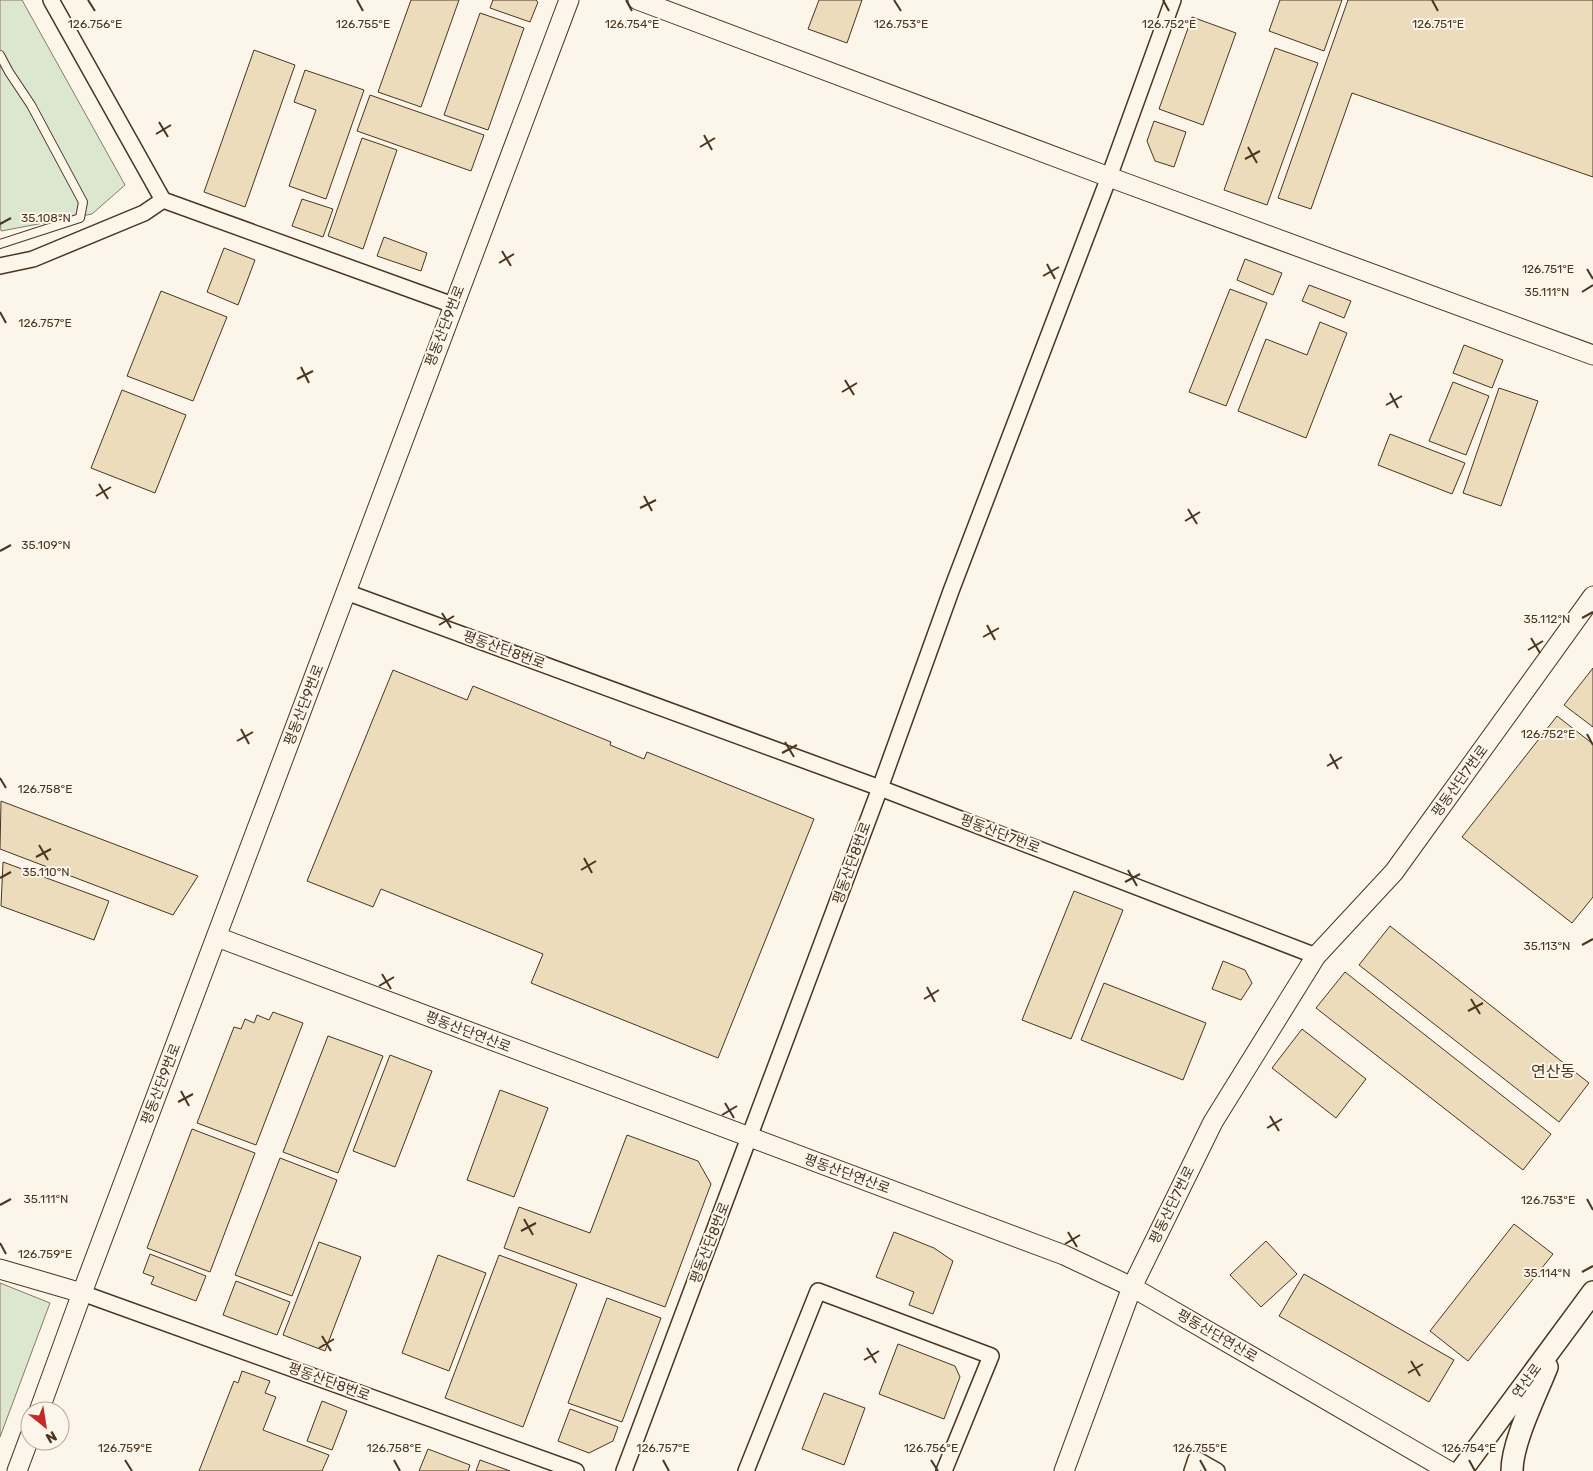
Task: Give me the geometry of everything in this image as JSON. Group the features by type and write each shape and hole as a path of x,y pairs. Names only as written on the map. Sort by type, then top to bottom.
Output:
{"main road":[{"name":"연산로","path":"1469,1467 1561,1334 1593,1292"},
{"path":"1512,1471 1517,1446 1527,1414 1561,1334"}],"street":[{"path":"51,0 163,200 453,305"},
{"name":"평동산단9번로","path":"43,1401 569,0"},
{"path":"638,0 1109,177 1593,355"},
{"path":"880,788 951,590 1109,177 1173,0"},
{"path":"0,266 33,259 144,213 163,200"},
{"name":"평동산단8번로","path":"346,592 880,788 624,1471"},
{"name":"평동산단7번로","path":"1064,1471 1132,1287 1212,1122 1316,956 1394,872 1593,596"},
{"name":"평동산단7번로","path":"880,788 1316,956"},
{"name":"평동산단연산로","path":"217,937 1064,1255 1132,1287 1449,1471"},
{"path":"0,1270 82,1292"},
{"path":"746,1471 818,1291 991,1356 944,1471"},
{"name":"평동산단8번로","path":"82,1292 576,1471"},
{"path":"17,1471 24,1451"},
{"path":"1192,1471 1196,1459 1217,1471"}],"lane":[{"path":"0,55 31,105 83,202 80,218 0,244"}],"green space":[{"path":"0,0 22,0 125,185 92,214 1,231"},
{"path":"0,1283 50,1303 0,1437"}],"building":[{"path":"411,0 459,0 421,107 378,92"},
{"path":"493,0 536,0 538,2 530,22 490,8"},
{"path":"819,0 862,0 847,43 808,29"},
{"path":"1280,0 1342,0 1324,51 1269,31"},
{"path":"1348,0 1593,0 1593,177 1352,93 1311,209 1278,198"},
{"path":"480,13 524,28 488,130 444,115"},
{"path":"1192,17 1236,33 1203,125 1159,109"},
{"path":"1275,48 1318,63 1267,205 1224,190"},
{"path":"254,50 295,65 245,207 204,192"},
{"path":"305,70 364,90 326,199 289,186 316,110 294,102"},
{"path":"370,95 484,135 471,171 357,131"},
{"path":"1154,121 1186,132 1174,167 1155,161 1147,141"},
{"path":"362,138 397,150 363,249 328,236"},
{"path":"302,199 333,209 323,237 292,226"},
{"path":"384,237 427,253 421,271 377,256"},
{"path":"224,248 255,260 238,305 207,292"},
{"path":"1245,259 1282,273 1273,295 1237,280"},
{"path":"1309,285 1351,301 1344,318 1302,301"},
{"path":"1230,289 1267,303 1226,406 1189,392"},
{"path":"161,291 227,317 193,401 127,376"},
{"path":"1320,322 1347,333 1306,438 1238,411 1266,339 1307,355"},
{"path":"1464,345 1503,360 1492,388 1453,373"},
{"path":"1453,382 1489,396 1466,455 1429,441"},
{"path":"1499,388 1538,401 1501,506 1463,493"},
{"path":"122,390 186,415 155,493 91,468"},
{"path":"1390,434 1465,463 1452,494 1378,465"},
{"path":"1593,668 1593,727 1564,705"},
{"path":"393,670 467,700 473,686 611,742 610,745 644,759 647,752 814,819 718,1058 531,983 543,954 381,889 373,907 307,881"},
{"path":"1557,716 1593,744 1593,897 1572,923 1462,837"},
{"path":"1,801 198,876 173,915 0,849"},
{"path":"3,862 109,901 94,940 1,906"},
{"path":"1074,891 1123,910 1071,1039 1022,1020"},
{"path":"1390,926 1589,1083 1559,1122 1359,965"},
{"path":"1223,961 1245,970 1252,983 1241,1000 1212,989"},
{"path":"1345,972 1551,1134 1523,1170 1316,1008"},
{"path":"1104,983 1206,1023 1183,1080 1081,1040"},
{"path":"273,1012 303,1023 256,1145 197,1123 234,1027 241,1029 245,1019 254,1023 257,1015 269,1020"},
{"path":"1302,1029 1366,1079 1336,1118 1272,1068"},
{"path":"328,1036 383,1056 338,1173 283,1152"},
{"path":"390,1055 432,1071 395,1167 353,1151"},
{"path":"500,1090 548,1108 514,1197 467,1180"},
{"path":"192,1129 255,1153 210,1272 147,1248"},
{"path":"627,1135 698,1161 711,1184 665,1307 504,1248 519,1207 590,1233"},
{"path":"280,1158 337,1180 292,1296 235,1275"},
{"path":"1514,1224 1553,1254 1468,1361 1430,1331"},
{"path":"894,1232 934,1248 953,1261 933,1314 909,1305 914,1292 876,1277"},
{"path":"1266,1241 1297,1274 1261,1307 1230,1275"},
{"path":"319,1242 361,1257 325,1351 283,1335"},
{"path":"150,1254 206,1276 196,1301 151,1284 154,1277 143,1273"},
{"path":"438,1255 486,1273 449,1371 402,1353"},
{"path":"499,1255 577,1284 523,1427 445,1398"},
{"path":"1304,1274 1454,1360 1429,1402 1279,1316"},
{"path":"236,1281 290,1302 277,1335 223,1315"},
{"path":"607,1298 661,1318 622,1422 568,1403"},
{"path":"898,1344 955,1366 960,1377 944,1419 879,1394"},
{"path":"242,1371 270,1381 265,1393 276,1397 263,1430 329,1455 322,1471 199,1471 234,1381 238,1383"},
{"path":"824,1393 865,1408 844,1465 802,1449"},
{"path":"322,1401 347,1411 332,1450 307,1441"},
{"path":"570,1409 618,1427 613,1441 589,1453 558,1441"},
{"path":"428,1449 470,1465 468,1471 419,1471"},
{"path":"480,1460 510,1471 476,1471"}],"district":[{"name":"연산동","path":"1553,1071"}]}
